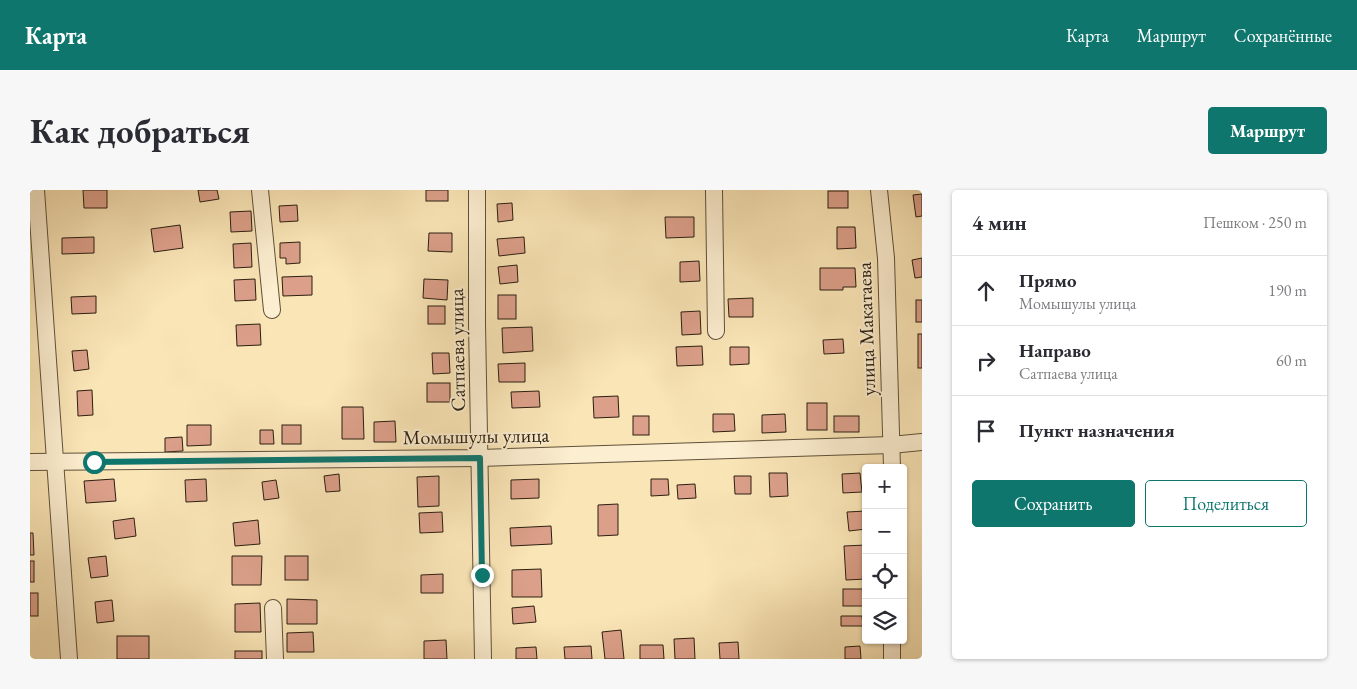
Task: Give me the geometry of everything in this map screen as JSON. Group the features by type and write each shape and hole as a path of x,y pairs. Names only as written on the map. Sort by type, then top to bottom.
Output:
{"street":[{"path":"36,190 69,659"},
{"path":"260,190 272,310"},
{"name":"Сатпаева улица","path":"477,190 477,324 483,659"},
{"path":"714,190 716,332"},
{"name":"улица Макатаева","path":"879,190 886,258 892,464"},
{"name":"Момышулы улица","path":"30,462 480,458 891,445 922,442"},
{"path":"273,608 275,659"},
{"path":"892,644 892,659"}],"building":[{"path":"83,190 107,190 107,208 84,208"},
{"path":"198,190 217,190 219,199 200,202"},
{"path":"426,190 448,190 448,201 426,201"},
{"path":"828,191 848,191 848,208 828,208"},
{"path":"922,194 922,216 916,217 913,195"},
{"path":"512,203 513,220 498,222 497,204"},
{"path":"297,205 298,221 280,222 279,206"},
{"path":"251,211 252,231 231,232 230,212"},
{"path":"665,217 694,217 694,237 666,238"},
{"path":"180,225 183,248 154,252 151,229"},
{"path":"837,227 855,227 856,248 837,249"},
{"path":"429,233 452,233 452,252 428,251"},
{"path":"94,237 94,253 62,254 62,238"},
{"path":"524,237 525,253 499,256 497,239"},
{"path":"300,242 300,263 286,264 286,258 280,258 280,243"},
{"path":"251,243 252,267 234,268 233,244"},
{"path":"922,258 922,277 915,278 912,260"},
{"path":"699,261 700,281 680,282 680,262"},
{"path":"517,265 518,282 500,284 498,267"},
{"path":"820,268 855,268 856,287 843,287 843,290 820,290"},
{"path":"312,276 312,295 283,296 282,277"},
{"path":"255,279 256,300 235,301 234,280"},
{"path":"424,279 448,280 447,300 423,298"},
{"path":"498,295 516,295 516,319 498,319"},
{"path":"96,296 96,313 72,314 71,297"},
{"path":"753,298 753,317 729,317 728,299"},
{"path":"916,300 922,300 922,322 916,322"},
{"path":"428,306 445,306 445,324 428,324"},
{"path":"700,311 701,334 682,335 681,312"},
{"path":"260,324 261,345 237,346 236,325"},
{"path":"532,327 533,351 503,353 502,328"},
{"path":"918,334 922,334 922,368 918,368"},
{"path":"843,339 844,353 824,354 823,340"},
{"path":"702,346 703,365 677,366 676,347"},
{"path":"730,347 749,347 749,364 730,365"},
{"path":"87,350 89,369 74,371 72,351"},
{"path":"432,353 449,353 450,373 433,374"},
{"path":"525,363 525,382 499,382 498,364"},
{"path":"427,383 450,383 450,402 427,402"},
{"path":"92,390 93,415 78,416 77,391"},
{"path":"539,391 540,407 512,408 511,392"},
{"path":"618,396 619,417 594,418 593,397"},
{"path":"807,403 827,403 827,430 807,430"},
{"path":"342,407 363,407 364,439 342,439"},
{"path":"713,414 734,414 735,431 713,432"},
{"path":"785,414 786,432 762,433 762,415"},
{"path":"633,416 649,416 649,435 633,435"},
{"path":"834,416 859,416 859,432 834,432"},
{"path":"395,421 396,442 374,442 374,422"},
{"path":"187,425 211,425 211,445 187,446"},
{"path":"282,425 301,425 301,444 282,444"},
{"path":"260,430 273,430 274,444 260,444"},
{"path":"182,437 183,451 165,452 165,438"},
{"path":"769,473 787,473 788,496 770,497"},
{"path":"860,473 862,492 843,493 842,474"},
{"path":"339,474 340,491 326,492 324,476"},
{"path":"439,476 439,506 418,507 417,477"},
{"path":"734,476 751,476 751,494 735,494"},
{"path":"114,479 116,501 86,503 84,481"},
{"path":"206,479 207,501 186,502 185,480"},
{"path":"539,479 539,498 511,499 511,480"},
{"path":"651,479 668,479 669,495 651,496"},
{"path":"276,480 279,498 264,500 262,482"},
{"path":"695,484 696,498 678,499 677,485"},
{"path":"618,504 618,535 598,536 598,505"},
{"path":"862,511 862,529 849,531 847,512"},
{"path":"442,512 443,532 420,533 419,513"},
{"path":"134,518 136,536 115,539 113,521"},
{"path":"258,520 260,544 235,546 233,523"},
{"path":"551,526 552,544 511,546 510,528"},
{"path":"30,533 33,533 34,555 30,555"},
{"path":"862,545 862,579 846,580 844,546"},
{"path":"106,556 108,576 91,578 88,558"},
{"path":"232,556 262,556 261,585 232,585"},
{"path":"285,556 308,556 308,580 285,580"},
{"path":"30,561 34,561 34,582 30,582"},
{"path":"541,569 542,597 512,597 512,570"},
{"path":"443,574 443,593 421,593 421,575"},
{"path":"843,589 862,589 862,606 843,606"},
{"path":"30,593 38,593 38,616 30,616"},
{"path":"287,599 317,600 317,624 287,624"},
{"path":"112,600 114,621 97,623 95,602"},
{"path":"260,603 261,632 235,632 235,604"},
{"path":"534,606 536,622 513,624 512,608"},
{"path":"841,616 862,616 862,626 841,626"},
{"path":"621,630 624,659 605,659 602,632"},
{"path":"313,632 314,652 287,652 287,633"},
{"path":"117,636 149,636 149,659 117,659"},
{"path":"694,638 695,659 675,659 674,639"},
{"path":"446,640 447,659 424,659 424,641"},
{"path":"738,642 739,659 720,659 719,643"},
{"path":"640,645 663,645 664,659 640,659"},
{"path":"591,646 592,659 565,659 564,647"},
{"path":"860,646 861,659 845,659 845,647"},
{"path":"536,647 537,659 516,659 516,648"},
{"path":"235,651 262,651 262,659 235,659"}],"route":[{"path":"94,462 480,458 482,575"}]}
